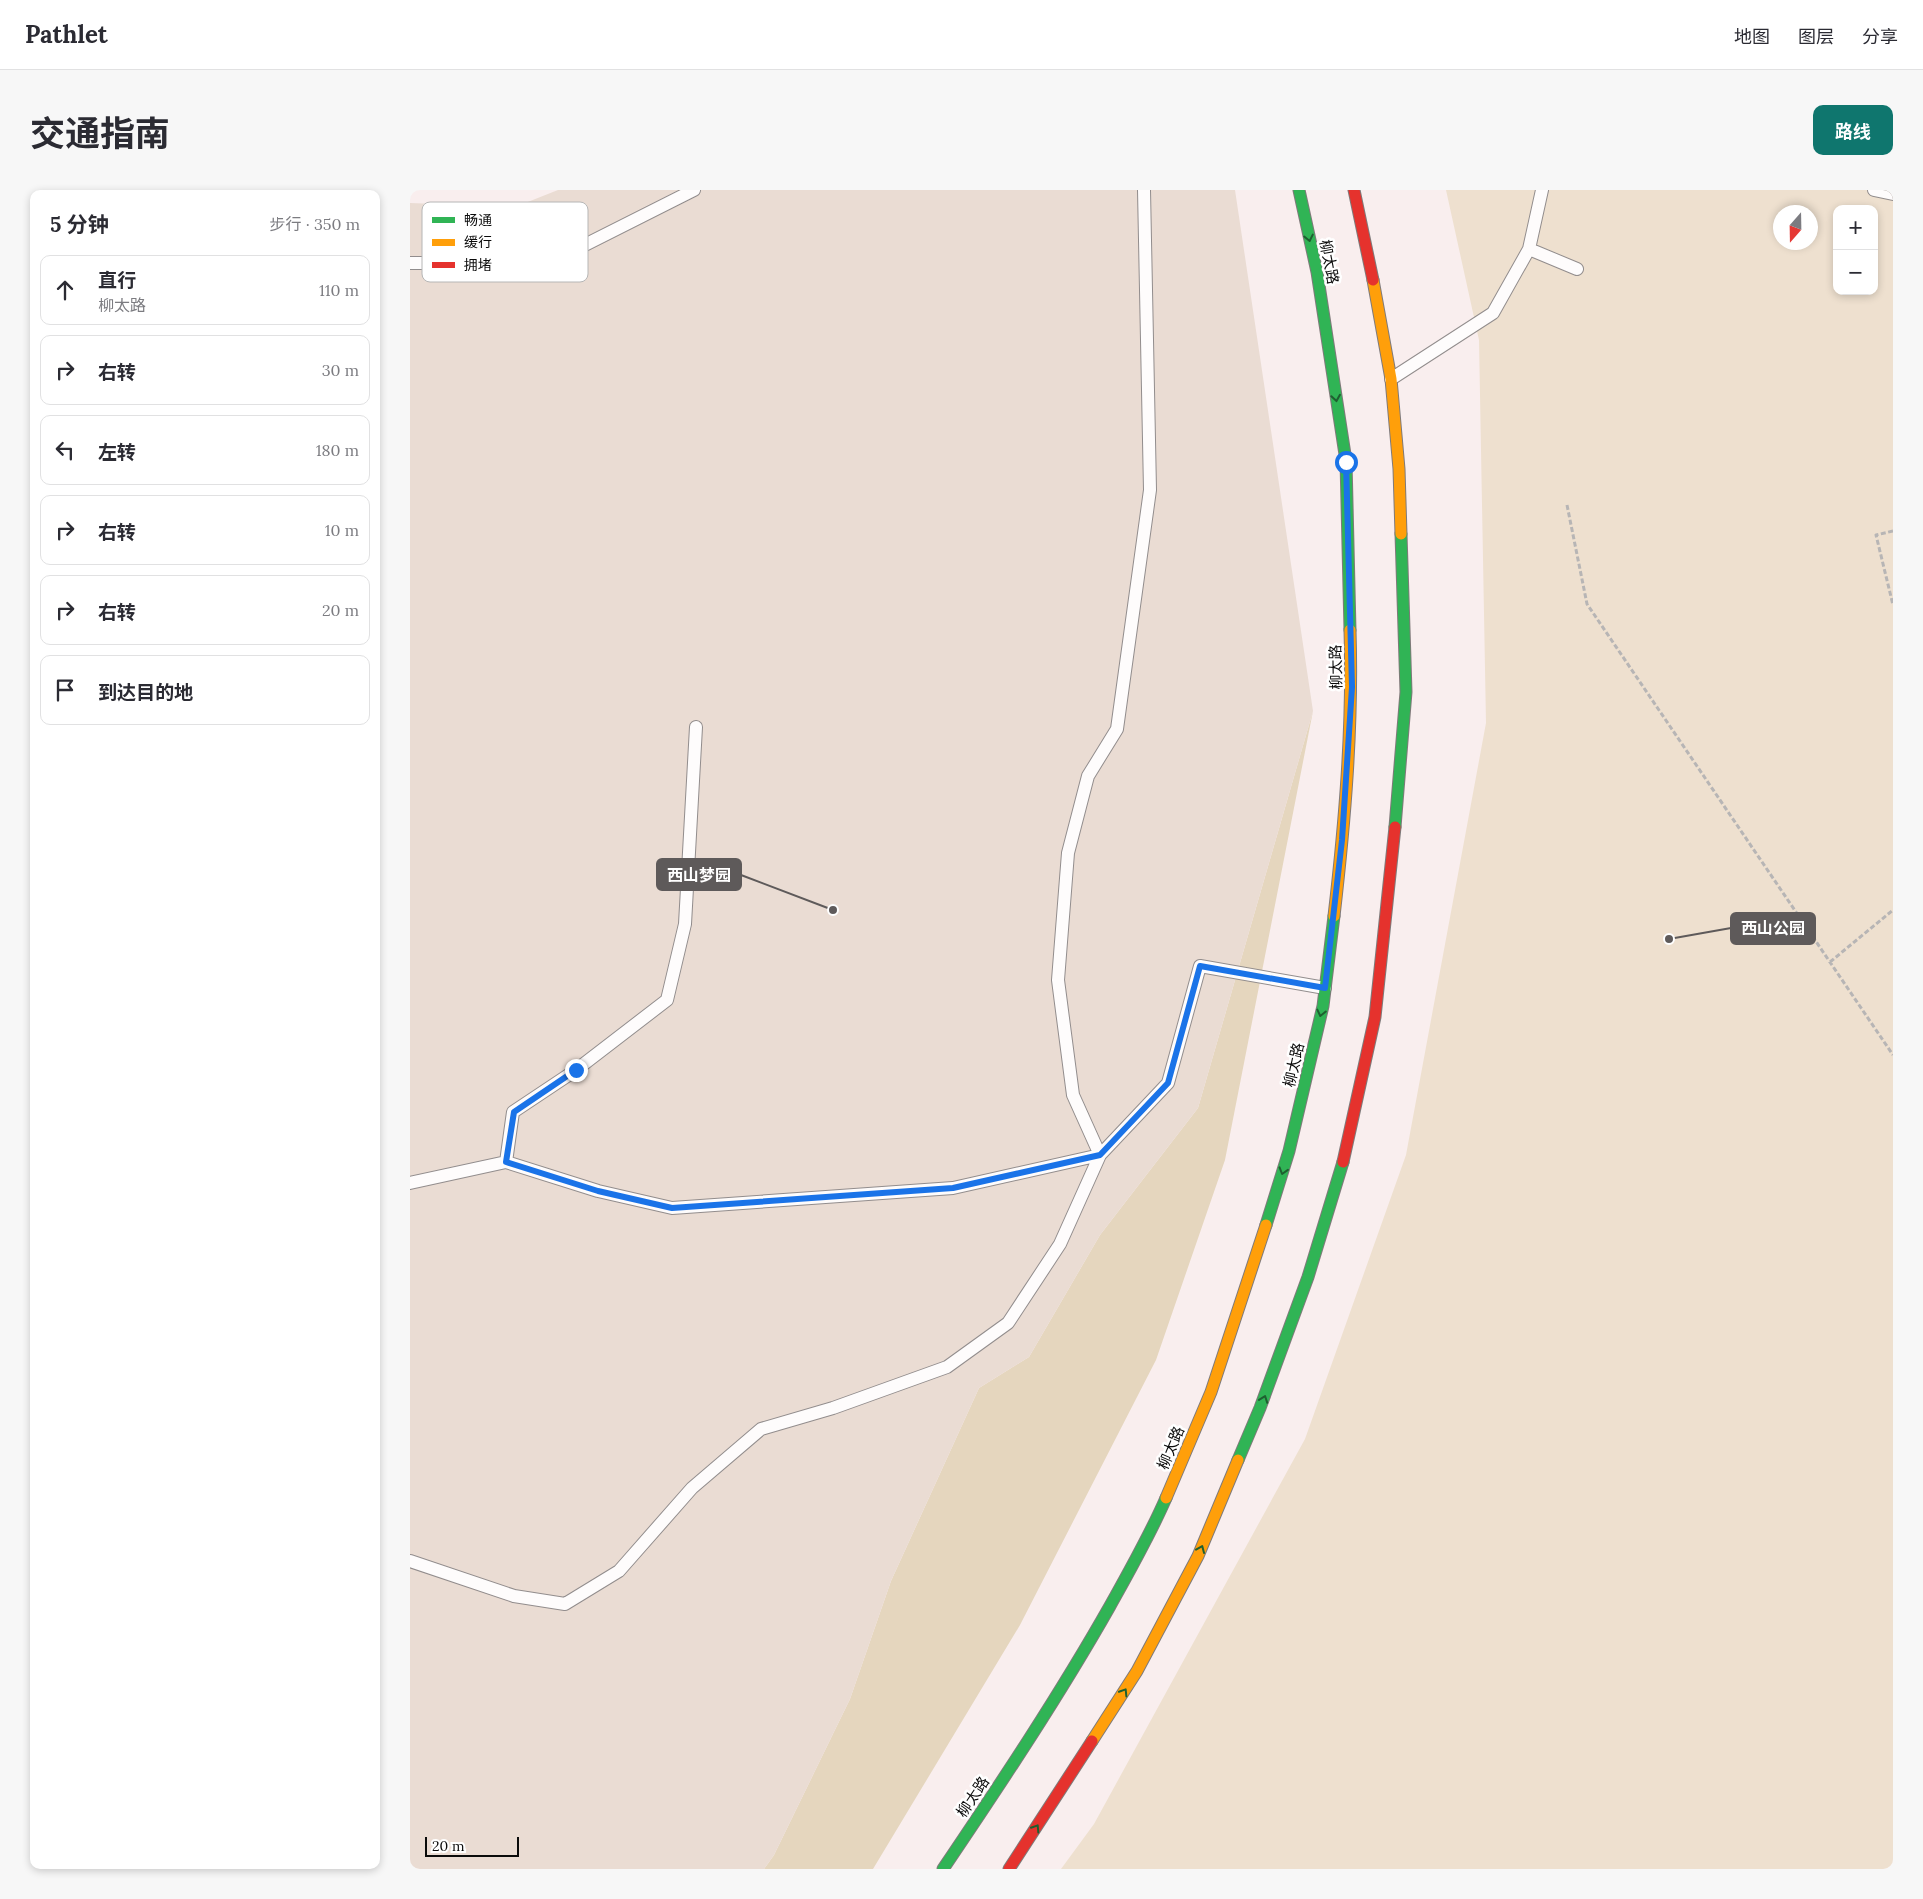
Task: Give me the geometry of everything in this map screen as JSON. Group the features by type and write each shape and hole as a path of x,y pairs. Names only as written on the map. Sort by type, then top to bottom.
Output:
{"main road":[{"name":"柳太路","path":"943,1869 1028,1742 1092,1637 1151,1532 1210,1392 1255,1260 1289,1151 1323,1006 1342,840 1352,687 1346,462 1317,272 1299,190"},
{"path":"1009,1869 1137,1672 1198,1556 1264,1399 1308,1277 1343,1160 1375,1017 1394,840 1406,692 1399,469 1391,379 1371,267 1354,190"}],"lane":[{"path":"588,243 694,190"},
{"path":"1100,1155 1073,1095 1058,980 1068,853 1088,776 1117,729 1150,490 1144,190"},
{"path":"1391,379 1493,313 1529,249 1542,190"},
{"path":"1874,190 1893,194"},
{"path":"1529,249 1577,269"},
{"path":"506,1162 514,1112 576,1070 666,1000 685,924 696,727"},
{"path":"410,1561 514,1596 565,1604 619,1571 692,1488 762,1428 833,1408 947,1366 1008,1323 1060,1244 1100,1155 1168,1083 1200,966 1325,988"},
{"path":"410,1183 506,1162 598,1191 672,1208 953,1188 1100,1155"}],"path":[{"path":"1568,505 1587,604 1893,1055"},
{"path":"1893,531 1876,535 1893,605"},
{"path":"1830,962 1893,910"}],"shaded area":[{"path":"558,190 1235,190 1313,711 1198,1108 1100,1235 1029,1357 979,1388 891,1581 850,1699 774,1855 764,1869 410,1869 410,203 422,203 422,282 588,282 588,202 528,202"},
{"path":"1446,190 1893,190 1893,1869 1061,1869 1094,1824 1305,1439 1406,1155 1486,723 1479,340"},
{"path":"1313,711 1225,1160 1156,1360 1020,1625 873,1869 764,1869 774,1855 850,1699 891,1581 979,1388 1029,1357 1100,1235 1198,1108"}],"traffic: fast":[{"path":"1299,190 1317,272 1346,461 1350,630"},
{"path":"1395,827 1406,692 1401,534"},
{"path":"1266,1225 1289,1151 1323,1006 1334,916"},
{"path":"1238,1460 1260,1408 1308,1277 1343,1162"},
{"path":"943,1869 1071,1673 1132,1566 1166,1498"}],"traffic: slow":[{"path":"1373,280 1391,379 1399,469 1401,534"},
{"path":"1334,916 1342,845 1349,738 1350,630"},
{"path":"1166,1498 1211,1392 1266,1225"},
{"path":"1092,1741 1137,1671 1198,1556 1238,1460"}],"traffic: jam":[{"path":"1354,190 1373,280"},
{"path":"1343,1162 1375,1017 1395,827"},
{"path":"1009,1869 1092,1741"}],"place":[{"name":"西山梦园","path":"833,910"},
{"name":"西山公园","path":"1669,939"}],"route":[{"path":"576,1070 514,1112 506,1162 598,1191 672,1208 953,1188 1100,1155 1168,1083 1200,966 1325,988 1342,840 1352,687 1346,462"}]}
